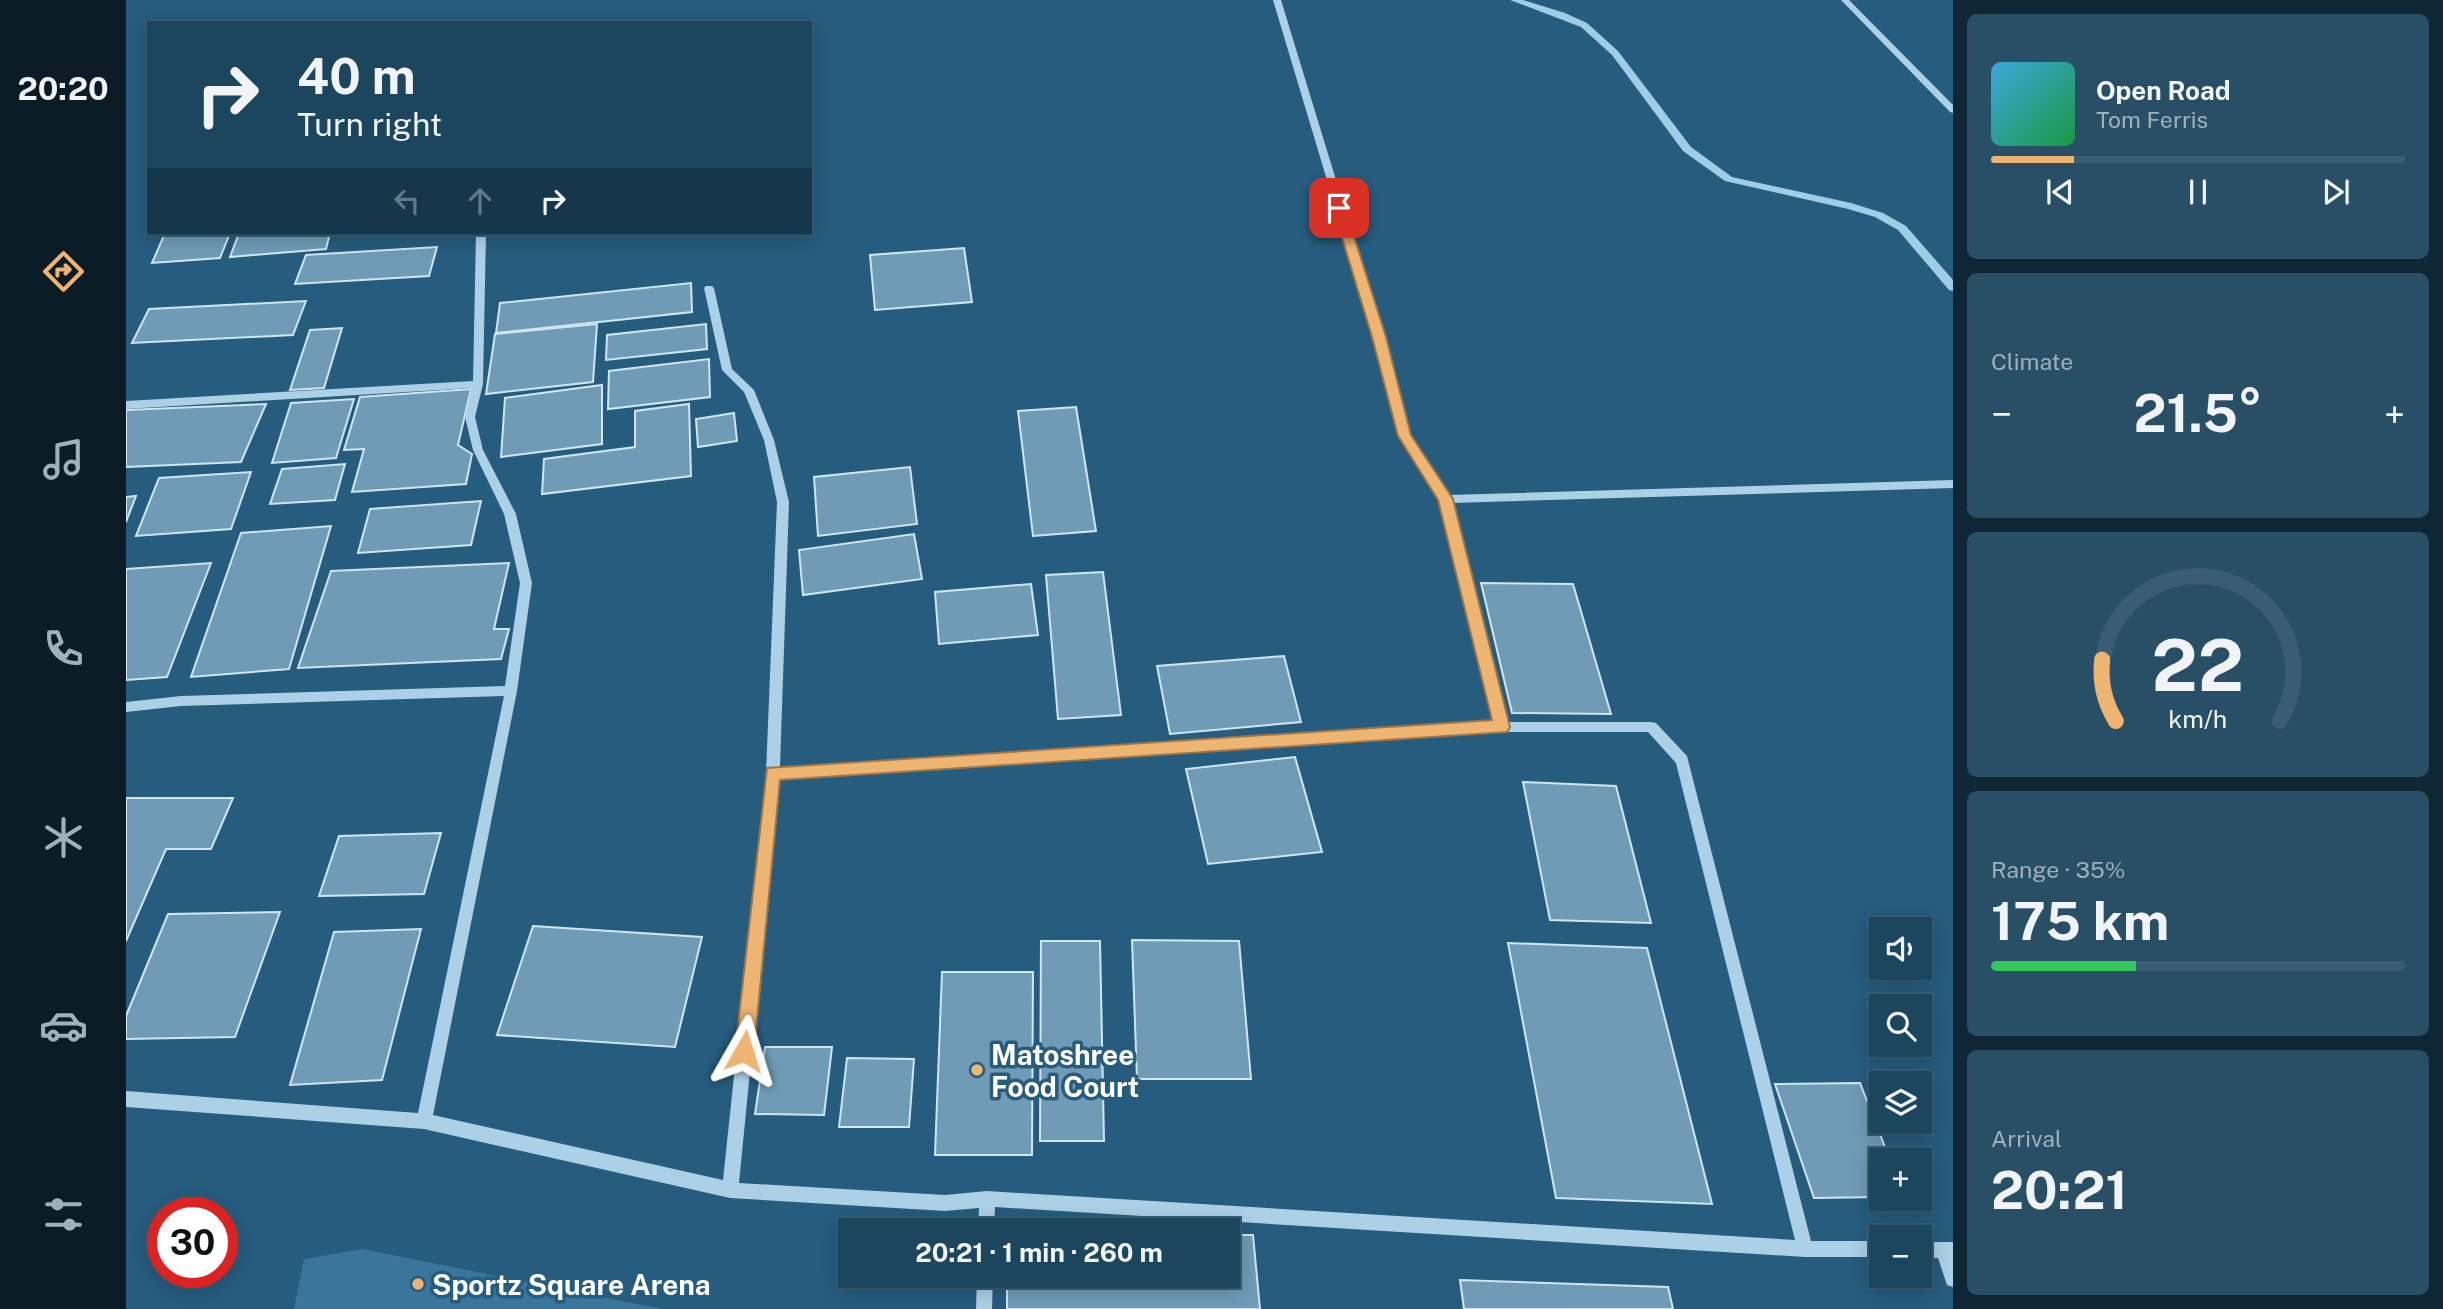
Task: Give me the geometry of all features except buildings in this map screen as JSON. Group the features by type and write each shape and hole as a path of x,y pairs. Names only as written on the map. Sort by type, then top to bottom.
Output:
{"street":[{"path":"1277,0 1379,337 1405,436 1445,499 1502,727"},
{"path":"1845,0 1953,110"},
{"path":"424,1121 511,691 526,583 510,514 483,462 470,417 478,384 481,235"},
{"path":"709,288 727,370 749,390 768,440 783,502 773,773 730,1190"},
{"path":"126,405 478,384"},
{"path":"1445,499 1953,484"},
{"path":"126,707 181,701 511,691"},
{"path":"773,773 1502,727 1651,727 1682,760 1805,1249"},
{"path":"126,1099 424,1121 730,1190 945,1203 987,1199 1805,1249 1869,1249"},
{"path":"986,1218 987,1199"},
{"path":"1948,1250 1953,1279"},
{"path":"984,1309 985,1288"}],"shaded area":[{"name":"Sportz Square Arena","path":"362,1249 662,1309 294,1309 304,1259"}],"waterway":[{"path":"1514,0 1584,25 1615,53 1687,149 1729,179 1851,206 1879,215 1902,228 1953,287"}],"place":[{"name":"Matoshree Food Court","path":"977,1070"},
{"name":"Sportz Square Arena","path":"418,1284"}],"route":[{"path":"744,1051 773,773 1502,727 1445,499 1405,436 1379,337 1339,208"}]}
